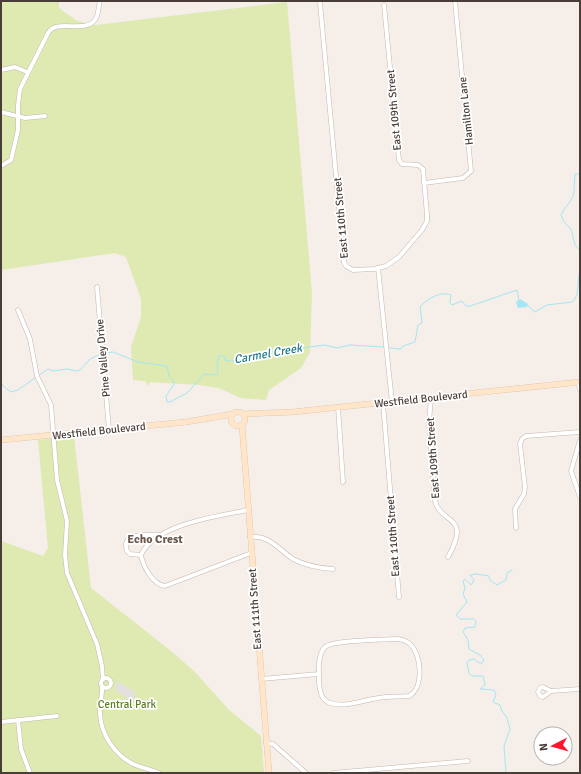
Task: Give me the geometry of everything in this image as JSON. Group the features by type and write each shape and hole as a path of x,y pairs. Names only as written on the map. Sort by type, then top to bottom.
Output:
{"main road":[{"name":"Westfield Boulevard","path":"243,414 262,414 383,403 579,382"},
{"path":"220,418 234,425 243,423 243,414 238,412 233,414 231,419 234,425"},
{"name":"Westfield Boulevard","path":"1,440 220,418 233,414"},
{"name":"Westfield Boulevard","path":"243,423 262,414"},
{"name":"East 111th Street","path":"243,423 243,444 251,553 269,773"},
{"name":"East 111th Street","path":"234,425 243,444"}],"street":[{"path":"1,166 11,160 17,141 18,97 27,72 50,30 54,28 79,26 91,23 96,18 100,1"},
{"name":"Hamilton Lane","path":"424,183 463,178 471,170 455,1"},
{"name":"East 110th Street","path":"320,3 344,262 346,266 353,270 378,268"},
{"name":"East 109th Street","path":"378,268 386,266 399,257 425,227 427,215 422,167 418,165 405,165 399,160 384,5"},
{"path":"1,70 15,67 27,72"},
{"path":"1,112 18,117 30,118 44,116"},
{"path":"378,268 392,402"},
{"name":"Pine Valley Drive","path":"98,287 109,430"},
{"path":"18,310 30,339 38,377 51,405 57,480 67,521 65,555 67,573 94,637 102,666 103,680 100,701 101,722 114,749 132,764 159,773"},
{"path":"579,382 580,390"},
{"name":"East 109th Street","path":"431,398 429,422 435,501 439,509 453,520 456,527 455,540 448,557"},
{"name":"East 110th Street","path":"383,403 399,597"},
{"path":"338,407 343,482"},
{"path":"516,528 515,509 524,494 525,487 520,444 522,439 526,436 555,432 580,432"},
{"path":"580,440 571,464 571,474 580,497"},
{"path":"142,554 150,542 161,535 194,521 248,510"},
{"path":"142,554 130,554 127,551 126,543 128,539 136,535 161,535"},
{"path":"250,537 266,538 293,558 306,565 333,569"},
{"path":"142,554 150,576 157,583 165,586 251,553"},
{"path":"395,639 406,642 413,648 417,658 419,673 417,689 409,696 336,704 328,702 321,695 319,674 321,654 328,645 395,639"},
{"path":"100,701 108,688 112,685 102,666"},
{"path":"261,679 319,674"},
{"path":"103,680 109,679"},
{"path":"102,686 108,688"},
{"path":"551,692 580,689"},
{"path":"1,722 57,716"},
{"path":"18,720 21,749 30,773"},
{"path":"266,743 274,744 306,773"},
{"path":"333,773 468,761"}],"green space":[{"path":"1,1 59,1 59,8 77,21 96,25 287,2 312,293 310,352 301,368 269,390 266,400 241,398 219,388 199,385 150,382 148,386 145,381 133,380 131,347 141,317 141,299 126,257 115,253 1,270"},
{"name":"Central Park","path":"74,436 91,588 171,651 195,672 228,709 261,736 264,773 1,773 1,541 43,556 48,548 38,440"}],"shaded area":[{"path":"117,681 135,692 134,701 127,699 115,690"}],"water":[{"path":"520,299 528,304 527,307 518,308 516,302"}],"waterway":[{"name":"Carmel Creek","path":"574,191 575,174 580,174"},
{"name":"Carmel Creek","path":"564,222 561,215 572,199 574,192"},
{"name":"Carmel Creek","path":"565,223 571,229 575,245 580,250"},
{"name":"Carmel Creek","path":"528,306 535,312 547,305 572,302 576,296 580,272"},
{"name":"Carmel Creek","path":"390,348 401,349 403,346 415,342 418,325 422,323 420,307 426,301 438,295 451,295 450,303 452,305 462,301 466,306 470,306 517,290 519,301"},
{"name":"Carmel Creek","path":"104,353 113,352 138,362 167,366 169,376 173,380 174,384 166,396 167,402 170,402 187,393 204,374 216,375 218,372 217,364 220,355 226,357 225,360 234,361 255,354 325,345 337,348 350,345 384,347"},
{"name":"Carmel Creek","path":"38,376 48,369 53,371 67,369 76,371 80,370 90,359 101,354"},
{"name":"Carmel Creek","path":"1,382 3,386 11,392 18,390 35,378"},
{"path":"506,773 504,746 510,729 507,718 500,705 493,702 496,695 494,690 480,689 485,685 483,676 472,676 469,673 467,663 469,660 474,659 481,664 484,660 480,655 469,649 468,640 463,632 465,628 475,627 476,621 474,619 460,619 456,615 467,602 463,594 465,588 463,581 465,579 471,585 474,580 470,575 476,574 489,576 490,580 497,585 506,580 507,573 512,570"}],"district":[{"name":"Echo Crest","path":"155,539"}]}
